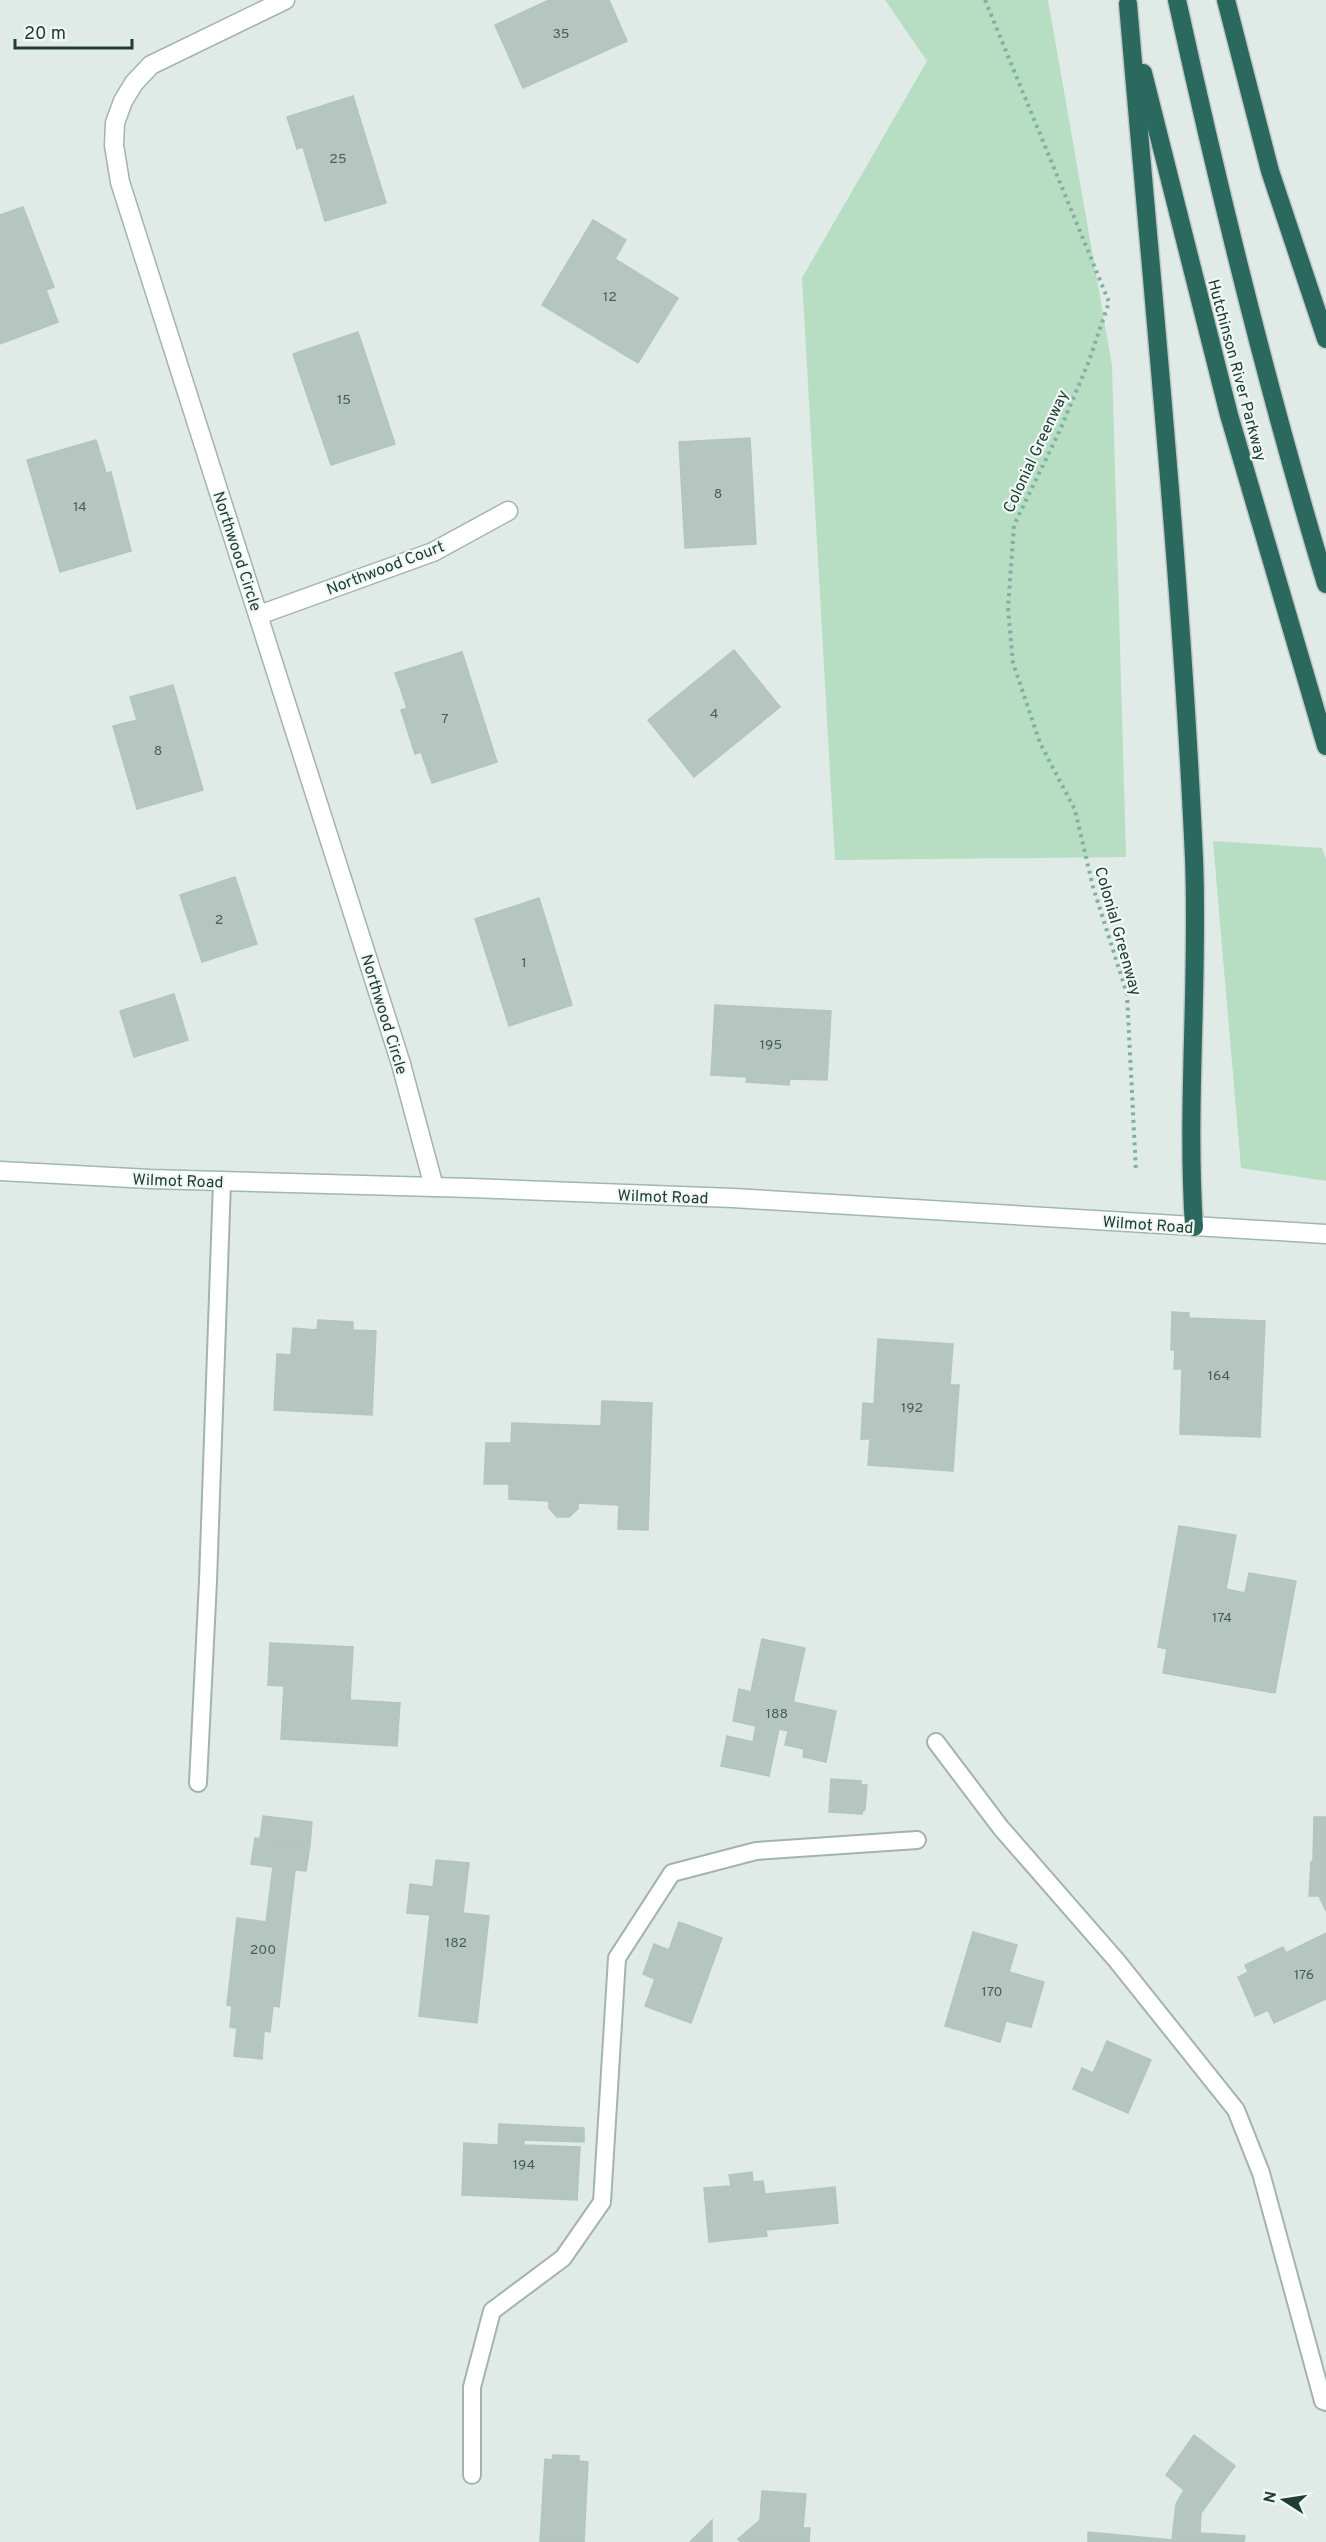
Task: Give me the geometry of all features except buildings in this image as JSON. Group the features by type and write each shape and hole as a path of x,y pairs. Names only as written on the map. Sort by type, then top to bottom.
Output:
{"highway":[{"name":"Hutchinson River Parkway","path":"1177,0 1218,178 1278,413 1326,584"},
{"path":"1226,0 1270,171 1326,339"},
{"name":"Hutchinson River Parkway","path":"1127,2 1157,134 1229,415 1326,746"},
{"path":"1127,2 1167,453 1194,858 1196,931 1191,1173 1194,1227"}],"street":[{"name":"Northwood Circle","path":"285,0 151,64 134,83 123,101 115,123 114,145 120,182 401,1064 434,1187"},
{"name":"Northwood Court","path":"259,615 433,552 508,511"},
{"name":"Wilmot Road","path":"0,1171 222,1182 434,1187 756,1200 1326,1234"}],"lane":[{"path":"198,1783 208,1581 222,1182"},
{"path":"936,1742 1001,1827 1117,1961 1236,2110 1261,2173 1323,2401 1326,2402"},
{"path":"472,2475 472,2387 492,2312 563,2258 602,2202 617,1958 672,1873 756,1851 917,1840"}],"path":[{"name":"Colonial Greenway","path":"985,0 1109,302 1089,361 1060,430 1014,525 1008,608 1013,663 1040,743 1075,810 1093,887 1127,994 1136,1172"}],"green space":[{"path":"885,0 1048,0 1112,365 1126,857 835,860 802,278 927,61"},
{"path":"1213,841 1322,848 1326,859 1326,1181 1241,1168"}]}
